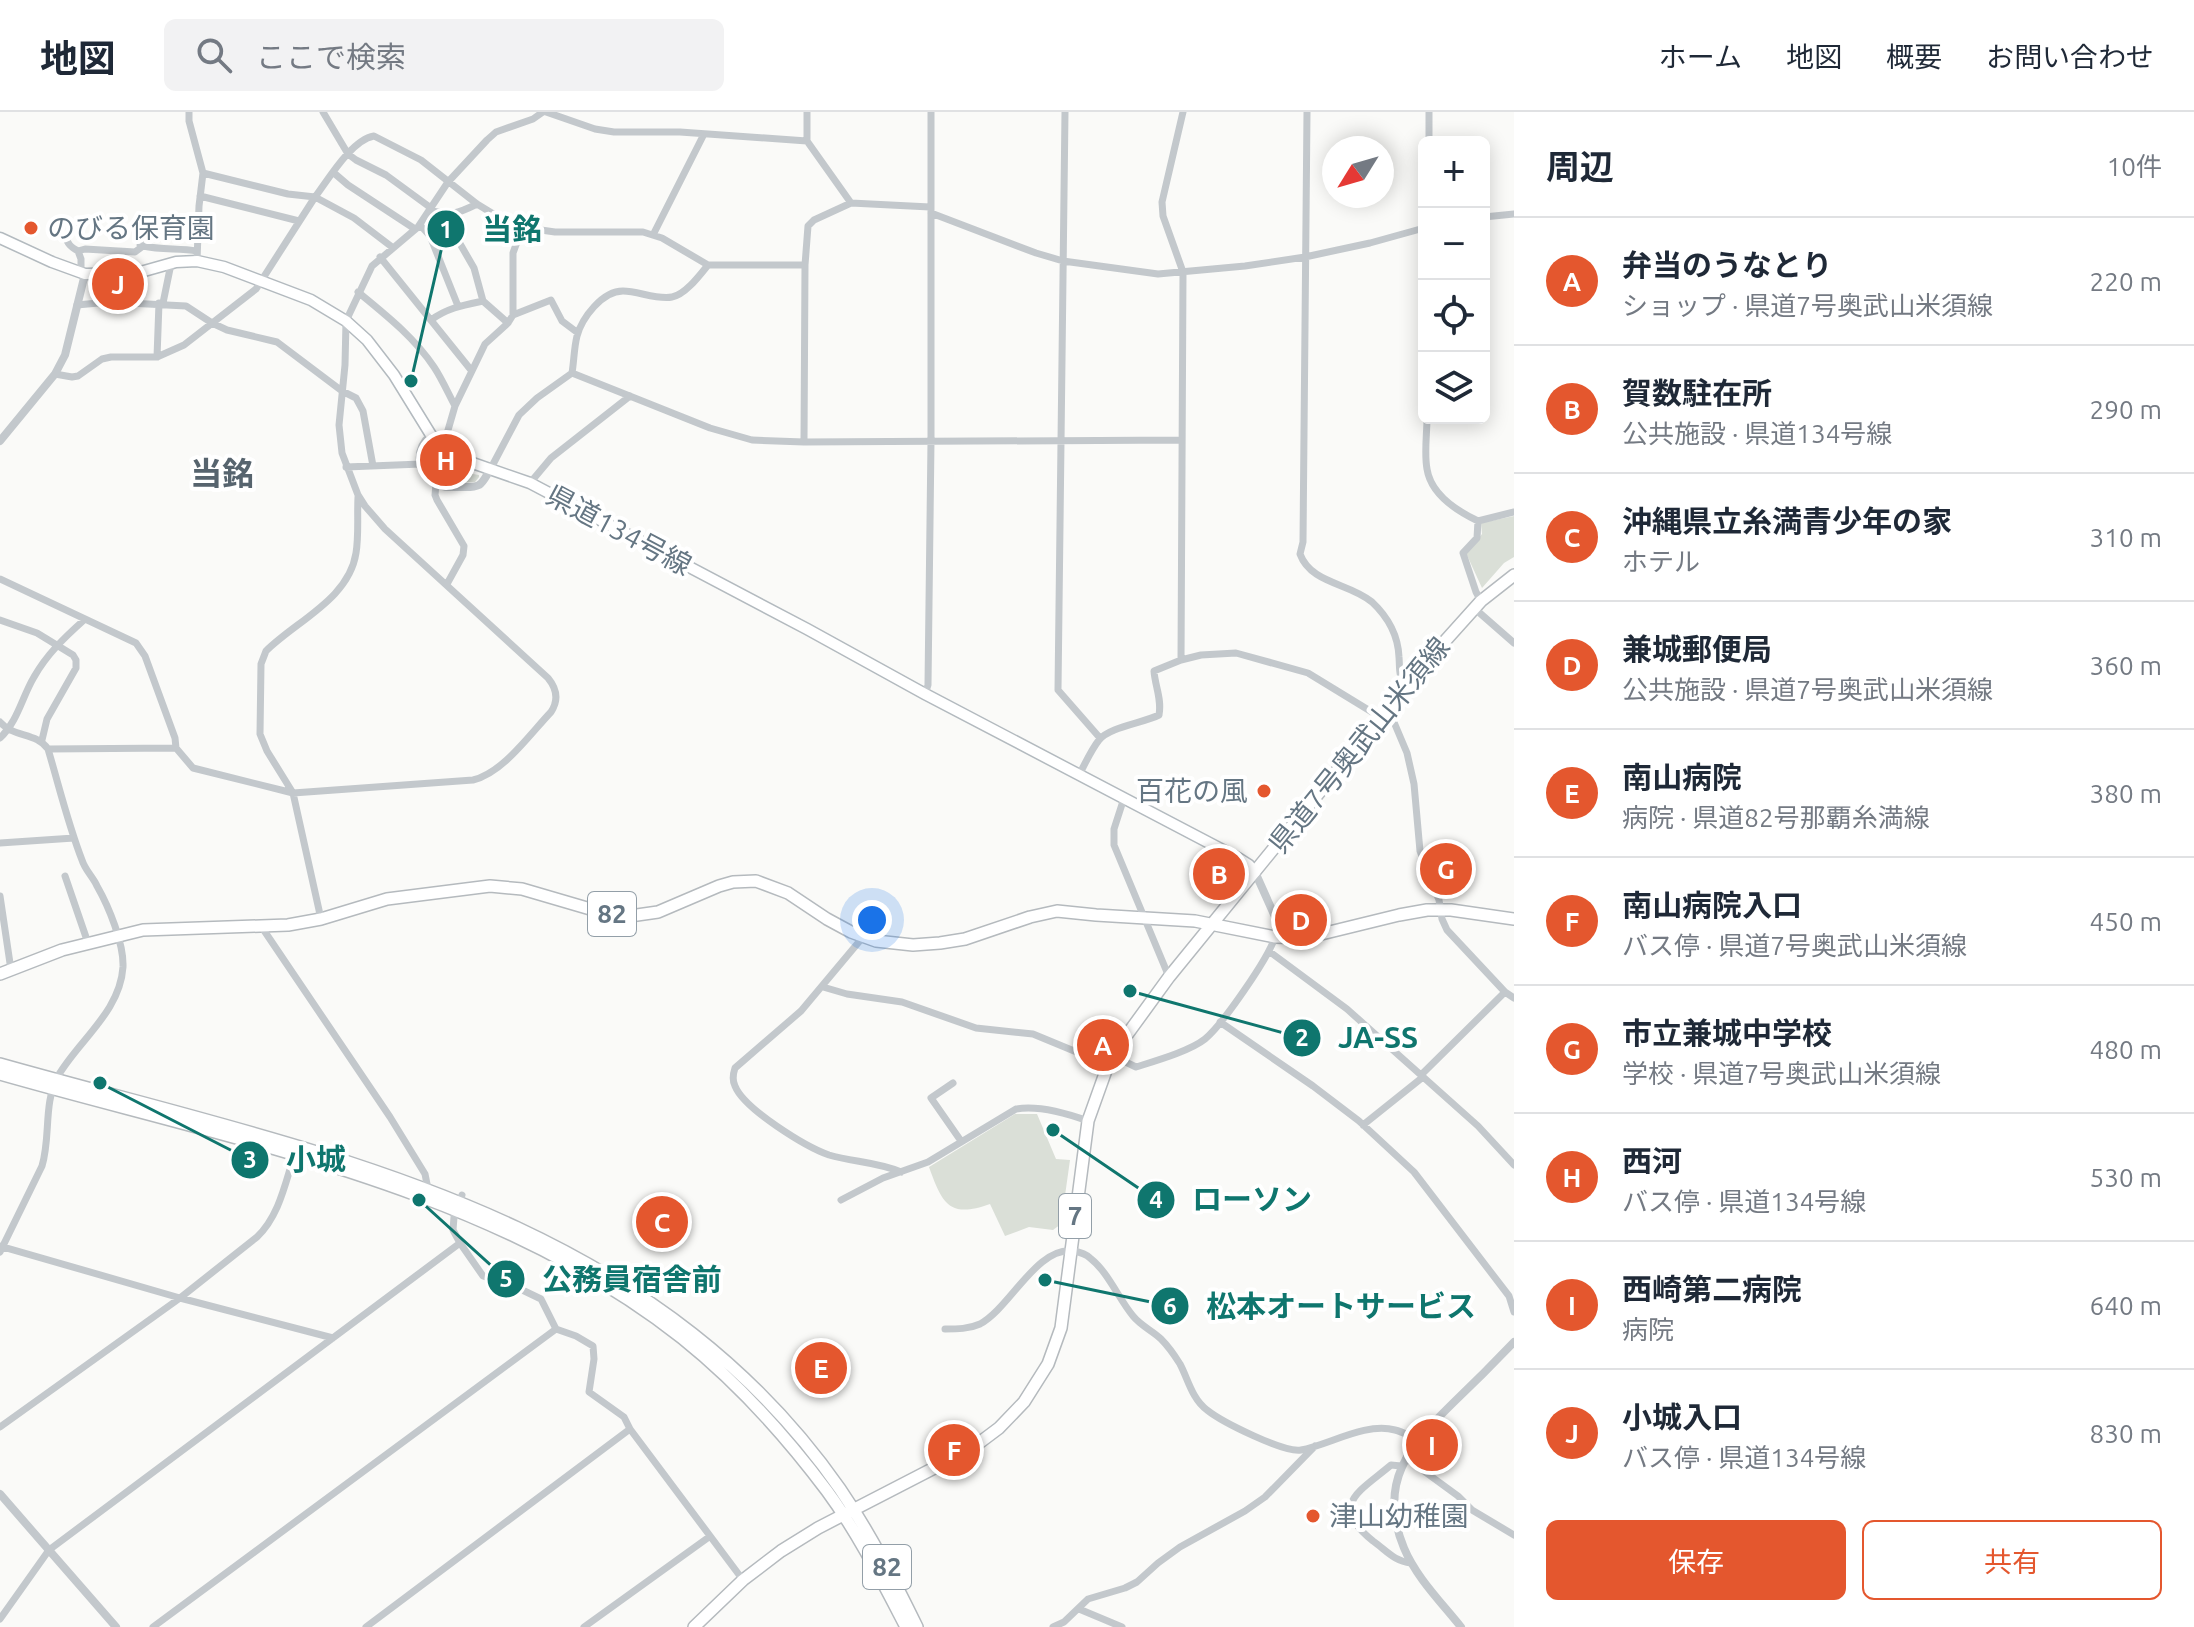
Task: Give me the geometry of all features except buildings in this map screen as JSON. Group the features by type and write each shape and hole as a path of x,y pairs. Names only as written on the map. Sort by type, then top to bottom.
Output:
{"main road":[{"name":"県道134号線","path":"0,238 83,273 137,273 197,256 311,300 346,321 377,351 431,435 464,460 530,483 1238,858 1255,872"},
{"name":"県道7号奥武山米須線","path":"694,1627 743,1580 796,1541 971,1449 993,1434 1024,1402 1048,1364 1058,1340 1088,1121 1111,1060 1139,1015 1384,712 1477,605 1514,575"},
{"name":"82","path":"6,972 117,935 153,929 288,925 321,919 387,899 490,886 522,889 604,913 630,916 670,908 719,886 756,881 778,888 863,937 900,944 952,942 1057,911 1213,924"},
{"path":"1213,924 1275,937 1305,938 1399,915 1441,910 1514,919"},
{"name":"82","path":"0,1064 54,1084 376,1181 459,1202"},
{"name":"82","path":"0,1074 54,1084 298,1146 428,1189 459,1202 514,1236 568,1263 680,1337 724,1375 764,1416 848,1512 880,1554 917,1627"},
{"name":"82","path":"848,1512 906,1627"}],"street":[{"path":"78,251 135,252 143,246 182,249 197,256 203,173 189,112"},
{"path":"323,112 348,154 386,175 430,209 447,215 457,214 477,204"},
{"path":"0,579 136,643 145,656 176,748 193,768 293,793 483,778 504,762 551,712 556,695 548,678 385,529 358,495 342,453 339,425 346,321 358,292 372,266 417,227 448,182 496,132 544,112 614,132 680,132 807,141"},
{"path":"807,112 807,141 851,203"},
{"path":"925,694 928,685 931,441 931,112"},
{"path":"1065,112 1058,690 1100,738"},
{"path":"1181,660 1183,272 1168,235 1162,202 1183,112"},
{"path":"1307,112 1303,542 1300,554 1306,567 1315,574 1370,600 1386,618 1394,628 1399,676 1406,686"},
{"path":"1429,112 1429,136"},
{"path":"653,235 704,134"},
{"path":"55,374 78,376 102,359 157,357 184,345 256,289 315,197 348,154 363,140 374,136 421,160 477,204 507,223 522,228 555,232 631,230 653,235 708,265 805,265"},
{"path":"203,173 288,194 315,197 354,218 392,247"},
{"path":"334,173 430,236 458,306"},
{"path":"200,196 299,221"},
{"path":"804,442 808,226 814,220 851,203 931,210 1063,261 1158,274 1305,257 1418,230"},
{"path":"1490,216 1514,214"},
{"path":"447,215 474,268 483,301 510,319"},
{"path":"140,248 141,221"},
{"path":"0,441 55,374 65,355 83,273 78,251 67,242 66,236 81,225"},
{"path":"510,319 513,253 522,228"},
{"path":"380,257 471,370"},
{"path":"157,357 161,303 171,264"},
{"path":"431,435 420,450 421,464 427,475 436,484 445,487 476,486 490,470 519,415 572,373 578,333 602,299 624,291 670,298 680,294 708,265"},
{"path":"358,292 419,347 455,406"},
{"path":"441,445 455,406 485,344 510,319 551,300 562,321 578,333"},
{"path":"431,320 458,306 483,301"},
{"path":"77,305 109,302 186,306 227,330 277,342 360,403 373,466"},
{"path":"572,373 710,428 752,440 1181,440"},
{"path":"530,483 551,458 630,396"},
{"path":"1427,424 1427,469 1431,482 1446,502 1478,521 1514,512"},
{"path":"346,467 421,464"},
{"path":"436,484 437,500 464,546 463,555 447,584"},
{"path":"321,919 293,793 260,734 263,657 332,596 351,573 357,540 358,495"},
{"path":"1478,521 1477,538 1463,553 1476,592 1477,605 1514,643"},
{"path":"0,620 37,633 73,655 76,660 76,668 47,719 42,740"},
{"path":"0,738 8,731 33,679 57,646 84,620"},
{"path":"1079,775 1100,738 1159,715 1160,700 1154,671 1201,655 1236,653 1308,673 1384,712 1407,753 1414,784 1420,851 1442,919 1447,930 1514,998"},
{"path":"0,722 8,731 42,740 48,749 83,865 98,887 123,958 117,994 111,1007 73,1053 54,1084 42,1166 1,1248 333,1338"},
{"path":"48,749 176,748"},
{"path":"1124,798 1114,829 1114,845 1169,977"},
{"path":"0,843 74,838"},
{"path":"823,987 847,994 902,1002 976,1028 1033,1034 1136,1067 1204,1040 1270,952 1277,921 1255,872"},
{"path":"65,876 88,943"},
{"path":"0,896 6,972"},
{"path":"261,926 390,1117 425,1174 428,1189"},
{"path":"863,937 823,987 791,1021 735,1068 733,1076 745,1102 813,1148 850,1160 885,1165 901,1172"},
{"path":"1270,952 1347,1009 1478,1126 1514,1165"},
{"path":"1363,1125 1422,1076 1505,992"},
{"path":"1220,1022 1313,1086 1363,1125 1414,1172 1512,1293 1514,1312"},
{"path":"953,1083 931,1098 961,1141"},
{"path":"841,1200 871,1184 928,1162 1009,1112 1024,1107 1088,1121"},
{"path":"0,1427 180,1298 268,1227 275,1215 294,1156"},
{"path":"459,1202 453,1230 483,1276 541,1299 556,1329 593,1346 589,1392 624,1417 743,1580"},
{"path":"0,1619 49,1550 460,1243"},
{"path":"945,1329 966,1328 981,1323 1043,1262 1058,1252 1071,1250 1089,1257 1135,1319 1161,1339 1179,1363 1195,1398 1205,1410 1289,1450 1301,1450 1350,1435 1385,1429 1418,1439"},
{"path":"153,1627 556,1329"},
{"path":"1461,1627 1411,1563 1394,1513 1394,1498 1404,1462 1418,1439 1514,1342"},
{"path":"366,1627 630,1429"},
{"path":"1053,1627 1064,1622 1088,1599 1137,1582 1180,1547 1245,1511 1265,1497 1316,1445"},
{"path":"1411,1563 1399,1561 1359,1530 1350,1511 1351,1502 1358,1493 1391,1465 1404,1462 1514,1535"},
{"path":"0,1494 116,1627"},
{"path":"584,1627 709,1537"},
{"path":"1079,1609 1122,1627"}],"shaded area":[{"path":"430,444 451,466 479,477 475,482 456,482 434,475 426,461 425,450"},
{"path":"1514,516 1514,557 1504,563 1482,588 1466,553 1482,534 1481,523"},
{"path":"1015,1114 1037,1114 1056,1159 1070,1160 1061,1224 1053,1230 1029,1227 1005,1236 990,1204 965,1210 949,1205 938,1190 929,1167"}],"place":[{"name":"のびる保育園","path":"31,228"},
{"name":"小城入口","path":"118,284"},
{"name":"当銘","path":"411,381"},
{"name":"西河","path":"446,460"},
{"name":"百花の風","path":"1264,791"},
{"name":"市立兼城中学校","path":"1446,869"},
{"name":"賀数駐在所","path":"1219,874"},
{"name":"兼城郵便局","path":"1301,920"},
{"name":"JA-SS","path":"1130,991"},
{"name":"弁当のうなとり","path":"1103,1045"},
{"name":"小城","path":"100,1083"},
{"name":"ローソン","path":"1053,1130"},
{"name":"公務員宿舎前","path":"419,1200"},
{"name":"沖縄県立糸満青少年の家","path":"662,1222"},
{"name":"松本オートサービス","path":"1045,1280"},
{"name":"南山病院","path":"821,1368"},
{"name":"西崎第二病院","path":"1432,1445"},
{"name":"南山病院入口","path":"954,1450"},
{"name":"津山幼稚園","path":"1313,1516"}],"district":[{"name":"当銘","path":"222,474"}]}
